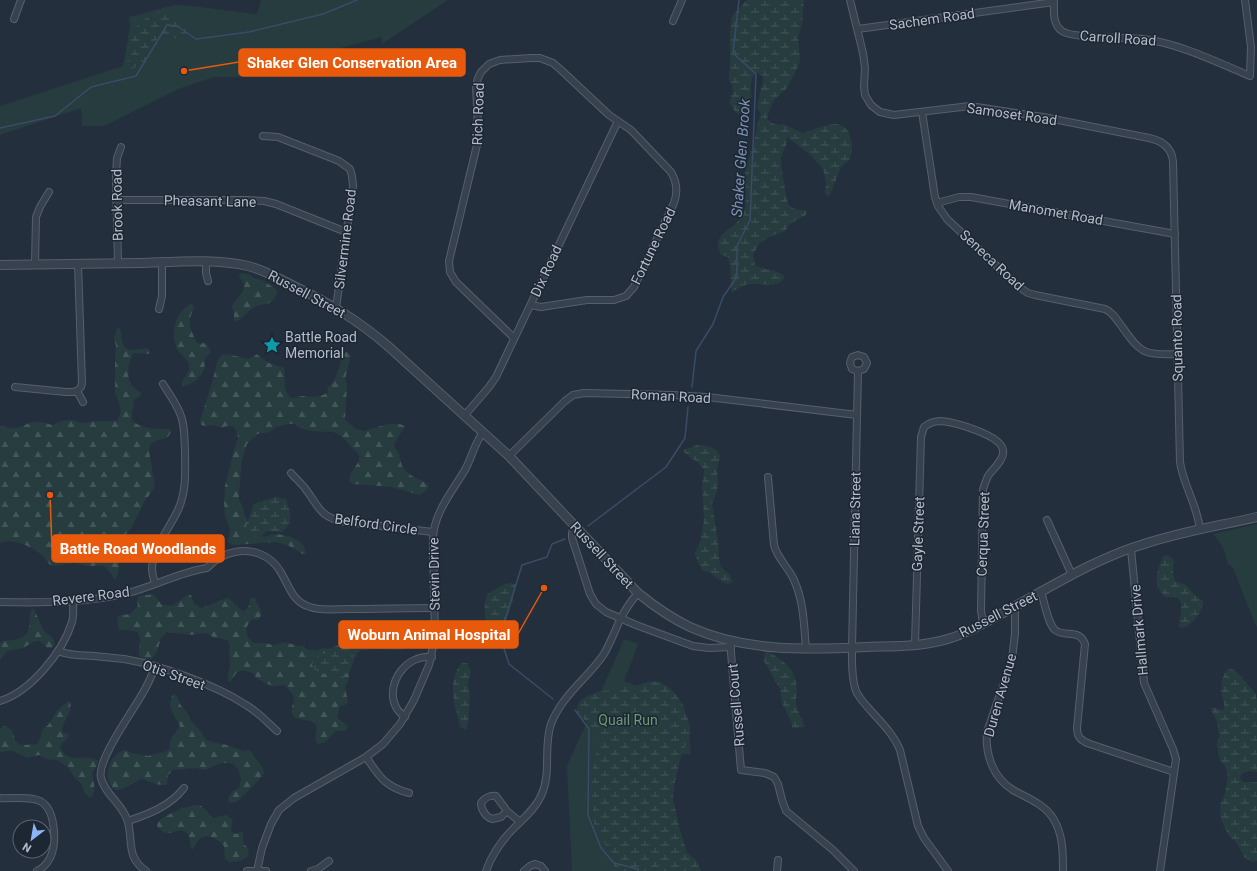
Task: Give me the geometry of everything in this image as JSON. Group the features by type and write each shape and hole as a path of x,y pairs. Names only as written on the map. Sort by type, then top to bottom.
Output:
{"street":[{"path":"14,19 21,0"},
{"path":"673,21 682,0"},
{"name":"Samoset Road","path":"850,0 865,64 866,98 878,111 888,115 964,106 976,106 1149,138 1157,140 1166,146"},
{"name":"Carroll Road","path":"1054,1 1056,22 1060,30 1066,34 1161,41 1250,76 1251,47 1245,0"},
{"name":"Sachem Road","path":"858,29 1054,1"},
{"name":"Rich Road","path":"514,338 456,282 450,268 450,257 477,145 476,86 480,75 489,64 500,60 530,58 544,59 557,66 609,115 618,121"},
{"name":"Seneca Road","path":"922,112 937,203 949,220 1019,287 1035,295 1105,309 1113,314 1134,344 1141,350 1153,354 1177,354"},
{"name":"Fortune Road","path":"531,305 540,307 587,300 614,300 626,296 632,289 674,203 676,185 671,172 631,130 618,121"},
{"name":"Dix Road","path":"465,415 494,380 618,121"},
{"name":"Silvermine Road","path":"263,136 278,137 339,161 348,166 351,172 353,186 336,308"},
{"name":"Squanto Road","path":"1166,146 1171,152 1173,162 1178,428 1181,469 1198,518 1200,530"},
{"name":"Brook Road","path":"118,264 116,170 118,155 121,147"},
{"path":"35,264 36,217 48,192"},
{"name":"Manomet Road","path":"937,203 958,197 971,197 1175,234"},
{"name":"Pheasant Lane","path":"116,200 264,201 276,204 346,232"},
{"path":"159,309 162,296 162,262"},
{"name":"Russell Street","path":"0,265 162,262 206,262 234,264 260,270 297,287 336,308 371,332 465,415 509,456 638,593 662,611 684,624 730,644 806,649 852,648 915,644 951,638 983,624 1106,558 1141,545 1172,536 1257,517"},
{"path":"206,262 208,281"},
{"path":"15,387 70,393 77,391 81,387 78,264"},
{"name":"Liana Street","path":"852,648 858,371"},
{"path":"155,584 152,569 153,560 178,510 182,499 185,482 183,421 177,407 163,384"},
{"path":"77,391 84,402"},
{"name":"Roman Road","path":"509,456 565,401 574,395 584,393 691,396 856,415"},
{"name":"Cerqua Street","path":"927,425 940,421 962,426 986,435 1002,446 1002,456 986,479 983,490 981,611 983,624"},
{"name":"Gayle Street","path":"915,644 921,437 923,430 927,425"},
{"name":"Stevin Drive","path":"258,871 262,848 273,820 280,810 300,794 366,757 388,740 405,717 420,687 432,657 435,637 433,532 445,501 466,466 477,441 483,432"},
{"name":"Belford Circle","path":"291,473 303,486 321,512 334,520 433,532"},
{"path":"768,477 774,545 776,551 792,576 799,592 806,649"},
{"path":"1047,520 1072,575"},
{"path":"574,524 572,538 590,594 596,604 602,609 620,619 693,646 709,648 730,644"},
{"name":"Hallmark Drive","path":"1131,549 1143,680 1173,749 1176,760 1160,871"},
{"name":"Revere Road","path":"0,602 73,600 120,595 189,571 207,568 215,560 229,554 238,551 250,551 262,555 273,563 279,569 290,592 296,599 311,608 435,608"},
{"path":"1041,592 1050,623 1053,628 1060,633 1079,636 1085,644 1077,728 1079,737 1083,741 1090,744 1174,772"},
{"path":"486,871 490,859 496,849 504,838 536,805 544,791 548,773 547,744 554,716 566,698 603,655 612,640 620,619 628,605 638,593"},
{"path":"0,700 12,696 32,681 58,651 72,622 73,600"},
{"name":"Duren Avenue","path":"1015,606 1016,627 1013,656 989,724 986,738 987,749 994,770 1003,782 1011,789 1035,801 1052,817 1061,837 1063,871"},
{"name":"Russell Court","path":"730,644 741,770 765,773 774,777 778,784 786,810 833,850 854,871"},
{"path":"852,648 856,691 898,744 918,826 924,838 948,871"},
{"name":"Otis Street","path":"58,651 67,654 127,660 189,678 236,699 255,712 277,731"},
{"path":"405,717 397,708 394,701 393,690 395,681 403,668 414,660 421,657 432,657"},
{"path":"146,871 135,861 132,853 128,820 103,784 100,774 104,761 117,735 145,691 155,667"},
{"path":"366,757 377,773 388,785 395,789 409,793"},
{"path":"128,820 161,808 174,799 184,788"},
{"path":"507,811 501,817 492,819 486,815 481,803 490,796 496,796 507,811 520,822"},
{"path":"0,798 35,799 44,804 50,811 54,827 53,851 48,862 43,868 37,871"},
{"path":"777,871 778,860"},
{"path":"311,871 329,861"},
{"path":"524,871 535,864 541,866 545,871"},
{"path":"246,871 266,871"}],"green space":[{"path":"261,0 448,0 382,44 382,37 280,64 248,77 214,77 181,88 104,126 82,126 81,108 0,135 0,106 123,66 130,26 129,17 174,5 257,14"},
{"path":"747,0 804,0 802,24 798,37 800,57 799,65 787,88 775,99 770,108 767,119 775,124 783,124 803,133 830,124 838,124 849,132 852,150 850,159 841,167 829,197 825,193 825,178 820,165 787,137 787,144 781,156 781,161 787,198 791,207 797,210 807,211 806,215 791,223 785,231 769,237 760,243 753,255 755,265 778,272 785,277 778,283 769,285 749,284 732,292 728,257 721,255 718,244 721,236 739,220 743,214 746,199 745,176 761,114 757,107 763,80 763,76 757,73 753,76 751,82 750,111 744,115 736,112 730,103 733,88 729,80 730,33 732,16"},
{"path":"160,11 171,13 181,20 186,29 184,40 168,37 156,40 150,55 137,66 128,69 128,47 133,32 143,21"},
{"path":"241,273 248,274 256,279 264,281 277,290 277,294 272,301 256,306 236,322 234,320 232,306 240,296 244,287 244,284 239,276"},
{"path":"191,303 194,307 190,318 190,326 195,340 199,344 207,344 211,352 205,359 204,370 200,376 193,383 183,386 182,382 189,370 189,364 175,345 174,330 179,315"},
{"path":"117,328 120,329 122,342 126,348 135,350 147,348 150,351 148,354 134,353 130,360 128,372 129,380 134,388 141,393 140,397 134,400 132,420 135,423 145,427 170,429 171,431 166,438 153,442 150,446 149,451 155,486 146,499 131,528 118,546 119,572 115,580 106,568 101,566 85,566 74,563 53,566 50,565 45,558 35,550 24,544 11,541 0,543 0,426 17,428 30,422 42,422 52,425 60,421 73,420 82,423 117,421 121,412 115,393 116,346 114,339"},
{"path":"346,352 351,355 345,379 347,384 345,420 354,428 364,431 388,424 400,424 405,426 394,446 399,454 402,466 412,476 428,484 429,486 425,492 419,495 392,487 353,484 349,481 351,473 359,461 359,454 338,434 333,432 312,431 300,428 294,424 276,427 270,432 257,434 247,444 242,460 239,499 244,510 244,515 247,519 249,531 263,537 275,534 285,535 295,539 303,545 306,554 277,542 234,545 229,543 230,529 225,516 224,502 225,486 238,435 236,429 231,426 222,428 215,425 204,426 200,424 219,358 222,355 227,354 248,359 256,354 269,363 284,368 285,388 291,398 302,396 313,397 328,392 327,388 334,381 343,356"},
{"path":"697,445 704,445 713,448 717,451 720,457 717,470 717,491 712,504 721,567 729,574 733,582 728,584 710,573 703,571 695,553 700,542 704,520 702,486 704,470 697,461 692,459 684,452 684,450"},
{"path":"276,497 286,499 289,508 290,521 286,528 282,532 265,532 261,537 256,537 247,533 246,526 254,504"},
{"path":"1257,524 1256,626 1233,568 1228,564 1223,547 1213,534"},
{"path":"1166,555 1174,561 1173,574 1175,581 1186,585 1203,601 1199,614 1196,618 1189,625 1181,628 1179,626 1181,608 1180,601 1175,597 1165,597 1157,584 1158,569 1164,556"},
{"path":"509,583 515,584 515,589 508,615 499,631 491,631 485,613 487,594"},
{"path":"151,594 155,595 161,604 172,606 188,594 191,595 194,603 201,608 229,598 244,611 249,606 250,599 254,597 261,611 261,616 259,619 251,620 246,628 248,638 254,643 274,645 285,642 298,646 304,646 306,649 316,651 323,648 329,649 339,645 357,646 365,642 374,641 385,643 397,642 405,648 400,650 362,650 358,652 345,687 348,702 345,705 340,706 337,717 348,727 344,731 336,731 325,742 318,744 315,739 315,723 293,716 292,710 294,698 292,693 285,685 273,686 267,684 256,678 252,673 244,670 237,672 230,682 228,681 230,648 227,640 213,637 206,633 192,635 167,632 161,638 157,652 151,660 141,657 139,654 140,637 138,633 119,630 117,616 130,614 138,606 138,597"},
{"path":"32,608 34,609 43,629 54,640 54,645 52,648 47,648 40,641 35,641 23,648 7,651 0,660 0,644 2,641 22,638 25,635 29,628"},
{"name":"Quail Run","path":"624,639 638,644 624,681 684,704 685,715 687,716 691,754 625,755 637,871 572,871 567,766"},
{"path":"340,646 352,649 354,653 349,669 342,679 334,679 314,668 312,665 316,658"},
{"path":"765,652 772,654 783,661 790,668 797,687 796,704 805,727 792,728 792,723 782,703 780,689 764,661"},
{"path":"462,663 467,663 471,671 468,684 470,696 468,724 466,729 460,726 453,693 454,677"},
{"path":"1229,668 1237,672 1255,692 1257,701 1257,772 1246,771 1242,773 1240,778 1243,782 1257,782 1257,861 1252,862 1244,857 1236,842 1228,835 1221,819 1220,805 1225,793 1228,776 1225,766 1220,760 1217,745 1219,736 1217,721 1211,707 1223,710 1224,708 1221,684 1225,673"},
{"path":"652,681 661,682 671,689 680,700 688,719 690,735 681,756 674,786 673,799 687,853 696,860 701,871 615,871 614,863 609,851 595,830 592,782 598,736 595,730 576,711 584,698 594,694 604,691 613,691 620,686 632,686"},
{"path":"173,694 177,696 180,704 188,714 191,721 206,740 244,751 249,750 262,767 264,773 238,801 234,803 229,802 228,798 232,792 239,788 241,779 239,771 233,764 227,763 221,763 205,770 196,768 173,770 168,775 167,784 164,785 142,779 119,790 116,790 111,786 107,775 109,765 120,752 125,750 148,756 169,750 171,739 180,726 173,714 170,703"},
{"path":"70,702 71,706 62,728 62,732 68,734 69,736 60,748 64,753 73,758 88,758 98,761 97,766 92,772 94,793 90,798 85,794 81,783 75,778 68,767 57,760 47,759 39,755 27,758 14,751 5,751 0,753 0,729 4,726 11,730 16,742 24,745 37,744 41,737 42,730 48,725 57,711"},
{"path":"200,805 213,818 226,815 232,819 232,832 236,834 242,831 244,845 248,848 248,856 243,860 229,862 225,859 224,846 218,840 207,836 200,839 192,850 189,835 187,833 180,830 167,833 161,831 157,825 160,820 181,808"}],"waterway":[{"name":"Shaker Glen Brook","path":"0,128 55,116 91,87 136,76 167,25 177,26 196,39 249,32 323,14 357,0"},
{"name":"Shaker Glen Brook","path":"692,387 696,351 713,324 723,297 737,277 737,246 750,220 756,74 733,53 739,0"},
{"name":"Shaker Glen Brook","path":"588,526 666,467 685,438 688,407"},
{"name":"Shaker Glen Brook","path":"553,699 509,664 500,636 522,565 547,557 552,544 565,539"},
{"name":"Shaker Glen Brook","path":"575,710 589,729 588,815 601,848 614,863 638,869 638,871"}],"place":[{"name":"Shaker Glen Conservation Area","path":"184,71"},
{"name":"Battle Road Memorial","path":"272,345"},
{"name":"Battle Road Woodlands","path":"50,495"},
{"name":"Woburn Animal Hospital","path":"544,588"}]}
